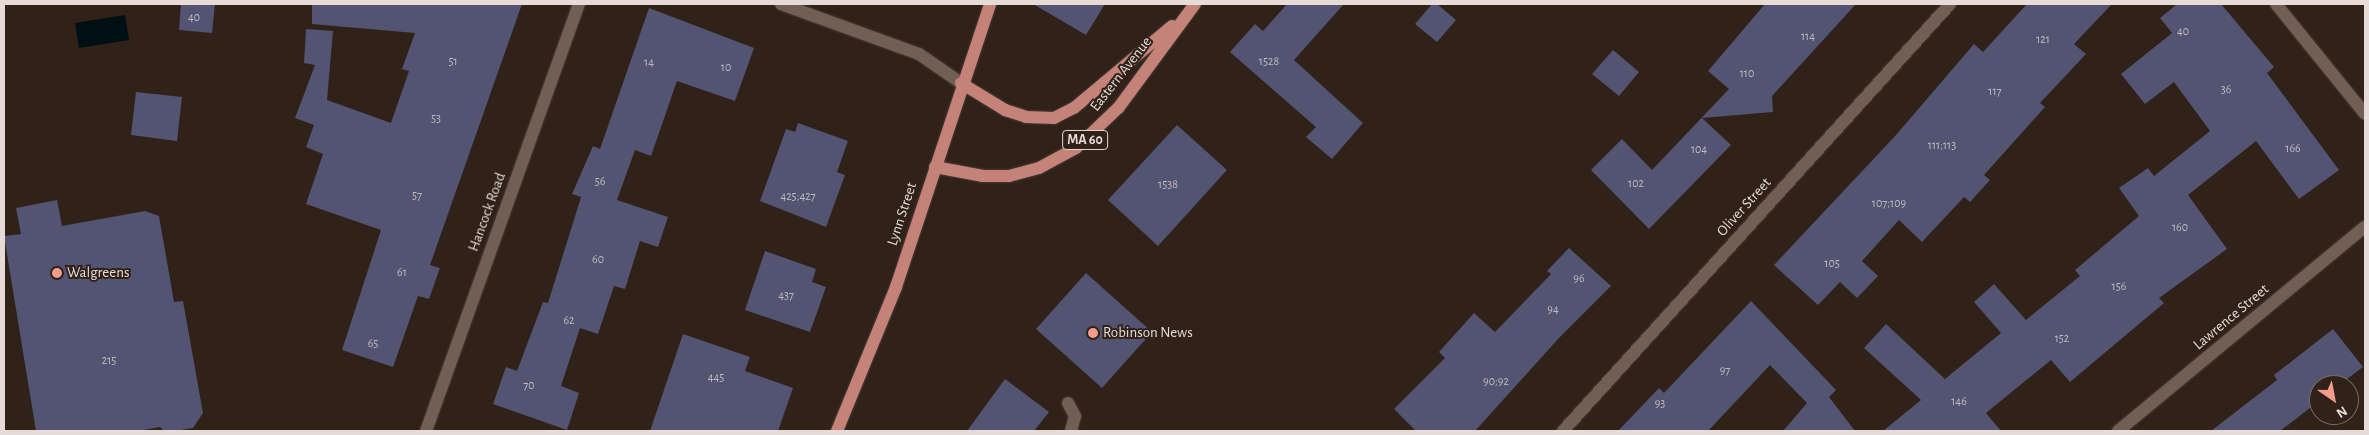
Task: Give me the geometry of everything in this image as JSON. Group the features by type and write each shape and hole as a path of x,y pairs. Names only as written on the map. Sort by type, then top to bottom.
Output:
{"main road":[{"name":"Lynn Street","path":"837,431 896,286 961,83 990,4"},
{"name":"Eastern Avenue","path":"934,167 983,176 1009,176 1029,172 1070,152 1119,107 1185,15 1195,4"},
{"name":"Eastern Avenue","path":"961,83 1018,115 1042,120 1054,118 1074,108 1185,15"}],"street":[{"name":"Hancock Road","path":"426,431 579,4"},
{"path":"781,4 919,54 961,83"},
{"name":"Oliver Street","path":"1563,431 1950,4"},
{"path":"2276,4 2365,114"},
{"name":"Lawrence Street","path":"2118,431 2365,227"},
{"path":"1068,403 1075,416 1071,431"}],"shaded area":[{"path":"125,15 129,40 79,48 75,23"}],"building":[{"path":"181,4 215,4 212,33 179,30"},
{"path":"312,4 522,4 430,265 440,268 429,299 418,296 393,367 342,350 381,230 306,204 323,154 306,147 314,125 295,118 315,65 304,63 306,29 333,31 327,100 391,123 409,71 402,69 415,33 312,24"},
{"path":"1033,4 1105,4 1086,35"},
{"path":"1287,4 1344,4 1294,60 1363,123 1332,159 1306,137 1316,127 1230,52 1255,24 1263,31"},
{"path":"1432,4 1437,4 1456,20 1437,42 1415,24"},
{"path":"1765,4 1856,4 1772,96 1773,112 1702,118 1731,145 1649,229 1591,170 1622,139 1652,170 1729,89 1708,71"},
{"path":"2027,4 2112,4 2074,44 2086,54 2040,103 2045,107 1984,175 1990,180 1970,202 1964,197 1922,242 1899,220 1862,261 1878,276 1857,298 1840,282 1818,305 1774,265 1896,135 1974,44 1983,52"},
{"path":"2177,4 2221,4 2274,67 2267,73 2339,170 2299,199 2256,141 2188,195 2227,249 2159,298 2164,303 2070,382 2051,360 1986,413 2001,431 1883,431 1921,400 1864,348 1886,324 1945,379 2001,333 1974,302 1994,284 2026,320 2080,276 2075,270 2139,216 2119,188 2148,168 2154,176 2210,131 2174,82 2145,104 2121,74 2172,33 2160,18"},
{"path":"649,8 754,48 735,101 677,81 651,156 635,150 617,200 668,217 658,247 640,241 625,289 614,286 598,334 580,328 561,386 579,393 567,430 493,404 506,367 517,371 543,302 548,303 581,197 572,194 593,146 600,149"},
{"path":"1613,50 1639,72 1619,96 1592,74"},
{"path":"136,92 182,97 177,141 131,135"},
{"path":"798,123 848,141 837,172 845,175 826,227 760,201 786,129 795,132"},
{"path":"1177,125 1227,170 1158,246 1108,200"},
{"path":"57,200 62,226 145,211 159,216 174,302 183,301 203,413 193,428 175,431 164,431 160,427 138,431 36,431 4,236 21,234 16,208"},
{"path":"1569,248 1611,286 1559,338 1475,431 1416,431 1394,409 1445,358 1439,352 1474,313 1495,332 1551,274 1547,271"},
{"path":"765,251 816,269 812,282 826,287 810,332 745,310"},
{"path":"1086,273 1152,332 1102,388 1036,329"},
{"path":"1751,301 1836,390 1829,397 1855,431 1783,431 1807,403 1770,365 1708,431 1618,431 1659,388 1664,393"},
{"path":"2333,329 2363,367 2352,375 2309,375 2309,409 2280,431 2211,431 2277,380 2274,375"},
{"path":"683,334 750,357 745,371 793,388 778,431 650,431"},
{"path":"1005,379 1049,412 1034,431 967,431"}],"place":[{"name":"Walgreens","path":"57,273"},
{"name":"Robinson News","path":"1093,333"}]}
